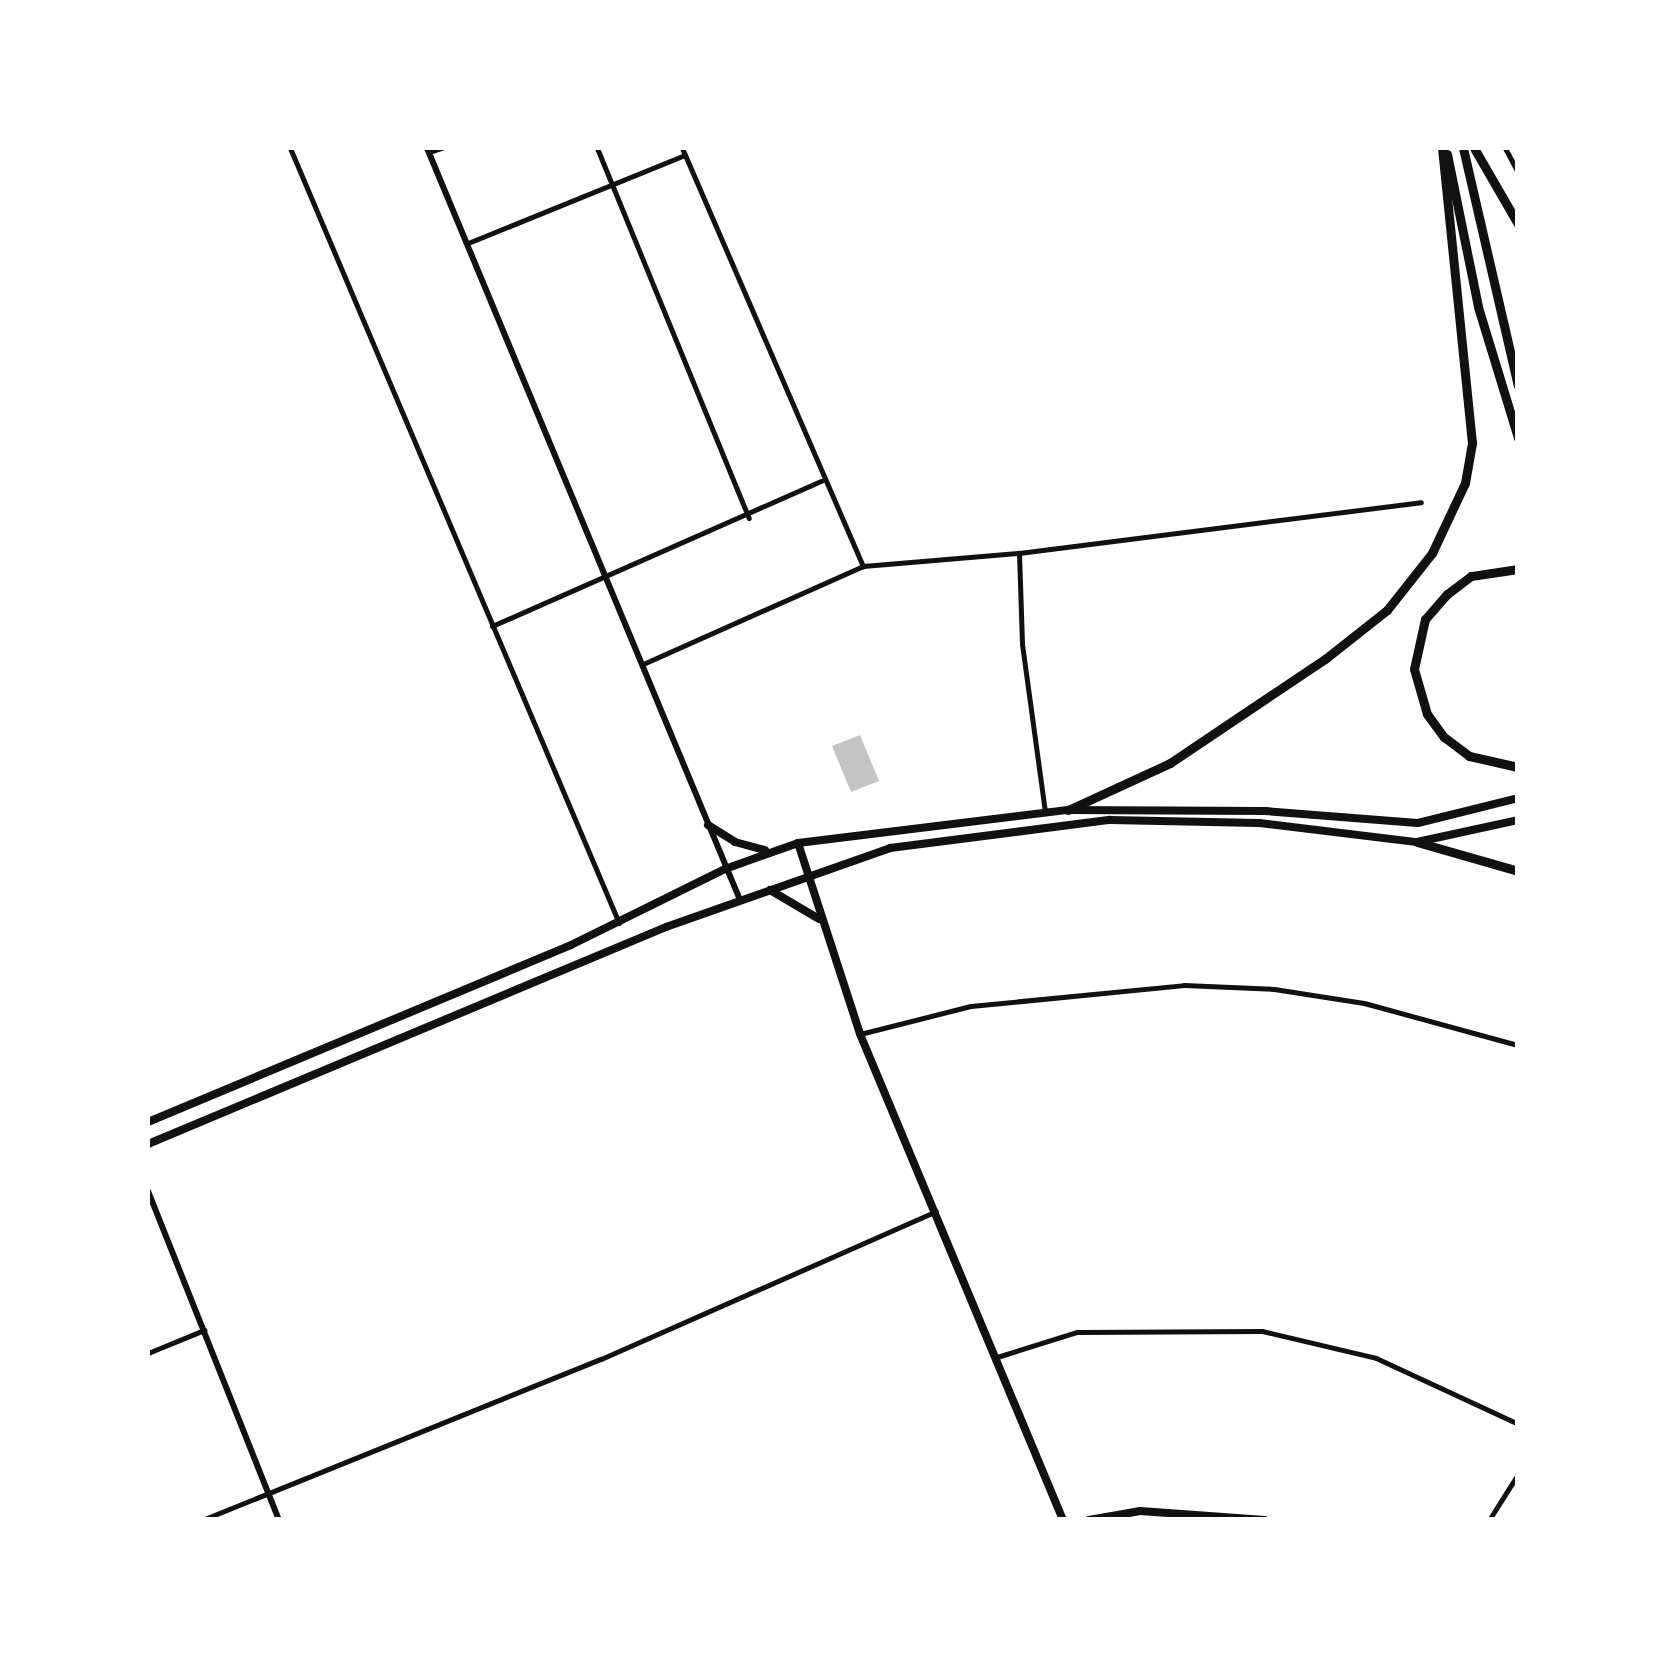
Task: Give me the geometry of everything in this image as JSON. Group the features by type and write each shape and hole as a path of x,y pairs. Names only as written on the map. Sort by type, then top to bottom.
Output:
{"highway":[{"path":"1444,148 1478,306 1518,438"},
{"path":"1068,810 1170,763 1325,659 1411,584 1452,517 1472,443 1472,405 1444,148"},
{"path":"1463,148 1518,386"},
{"path":"1474,148 1518,224"},
{"path":"1518,569 1471,576 1447,594 1425,619 1414,670 1427,714 1444,737 1469,756 1518,767"},
{"path":"1417,842 1518,871"}],"main road":[{"path":"148,1122 619,924 725,868 798,843 1068,810 1247,811 1397,824 1444,820 1518,798"},
{"path":"148,1144 740,900 918,841 1110,820 1259,823 1417,842 1469,835 1518,820"},
{"path":"708,825 735,842 770,850"},
{"path":"798,843 818,919 860,1034 1063,1520"},
{"path":"766,890 793,899 818,919"},
{"path":"1089,1520 1150,1511 1264,1520"}],"street":[{"path":"290,148 619,924"},
{"path":"441,148 428,150 740,900"},
{"path":"596,148 749,518"},
{"path":"1505,148 1518,172"},
{"path":"468,243 683,151 821,481 863,566"},
{"path":"492,626 749,518 821,481"},
{"path":"642,664 863,566 1019,553 1422,502"},
{"path":"1019,553 1022,644 1045,812"},
{"path":"860,1034 970,1006 1184,985 1274,989 1364,1003 1518,1045"},
{"path":"148,1192 280,1520"},
{"path":"202,1520 602,1359 936,1212"},
{"path":"148,1354 204,1330"},
{"path":"997,1358 1077,1332 1262,1331 1376,1358 1518,1424"},
{"path":"1488,1520 1518,1474"}],"building":[{"path":"860,735 879,781 851,792 832,746"}]}
